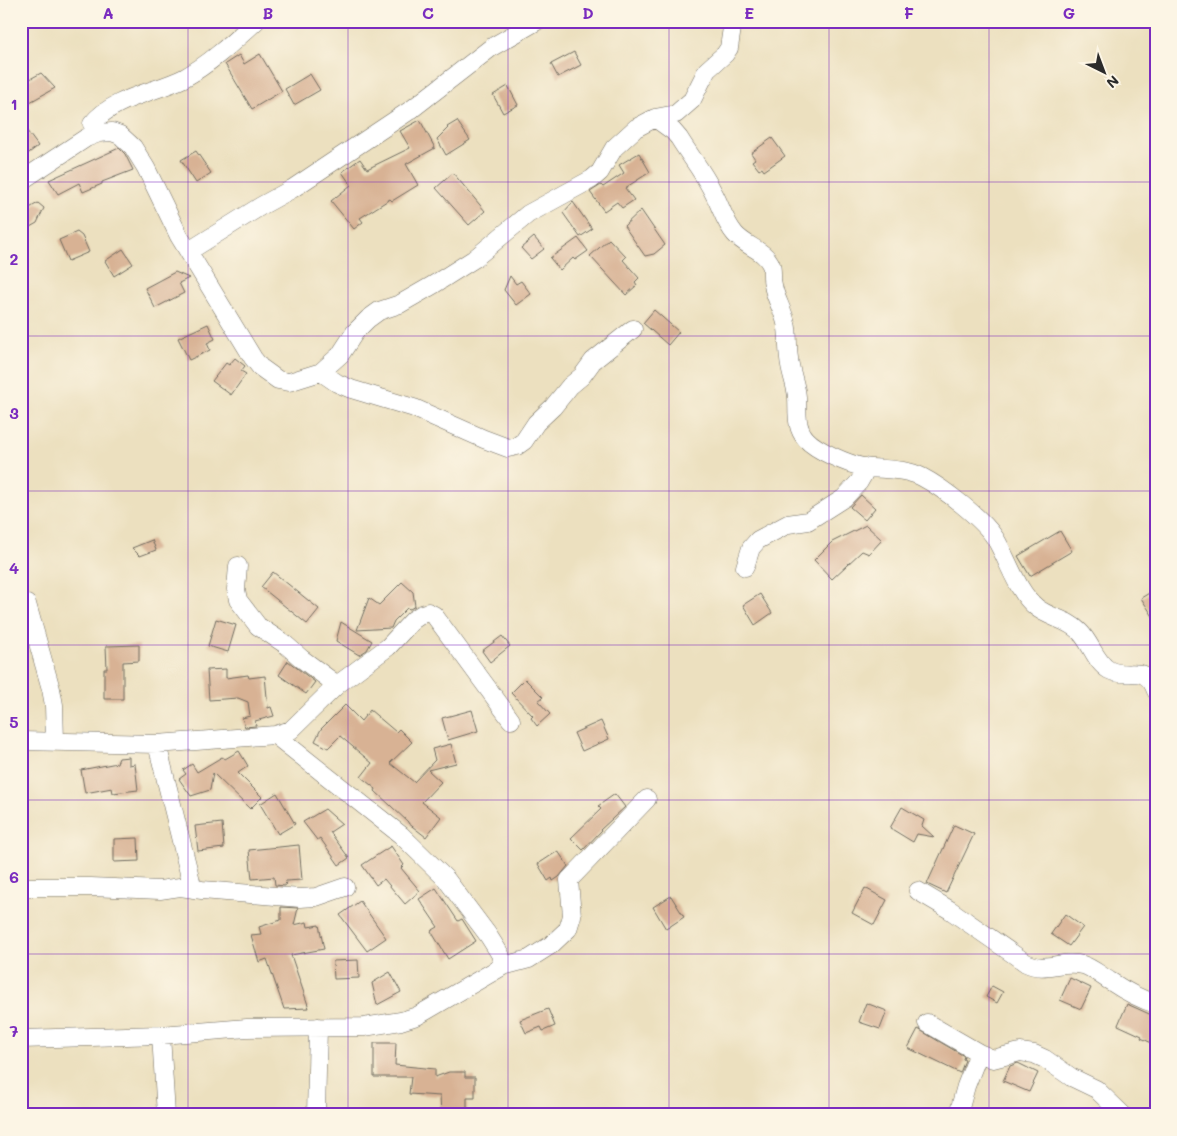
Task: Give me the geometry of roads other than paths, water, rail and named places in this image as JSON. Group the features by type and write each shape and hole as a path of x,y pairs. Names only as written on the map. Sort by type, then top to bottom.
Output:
{"street":[{"path":"99,133 92,124 108,111 140,94 170,84 210,62 256,21"},
{"path":"189,251 292,189 419,104 492,47 537,21"},
{"path":"21,181 86,138 99,133 112,132 120,135 133,147 146,168 179,236 260,367 278,380 289,382 321,372 340,355 355,332 379,311 400,304 433,285 474,259 528,214 592,179 600,172 614,148 636,128 656,118 676,114 692,100 707,70 729,48 733,21"},
{"path":"656,118 679,138 712,189 726,221 736,236 763,255 772,267 774,289 786,325 788,358 797,397 797,421 800,431 807,440 819,448 853,464 864,467 906,471 921,476 961,505 994,537 1022,589 1036,608 1076,627 1083,634 1104,666 1120,673 1141,673 1149,678 1156,691"},
{"path":"321,372 337,383 351,389 414,408 484,440 508,448 517,446 524,441 542,416 582,376 593,361 633,329"},
{"path":"745,567 751,548 758,540 788,524 808,521 844,498 859,482 863,475 864,467"},
{"path":"238,566 236,589 238,600 258,626 285,644 302,660 337,685"},
{"path":"27,604 51,690 54,705 55,741"},
{"path":"21,741 156,744 275,735 291,730 337,685 388,648 413,620 428,612 434,616 511,720"},
{"path":"275,735 401,835 446,878 488,935 500,954 504,966"},
{"path":"156,744 193,888"},
{"path":"21,1040 161,1035 247,1028 364,1027 402,1021 417,1016 504,966 530,959 564,934 568,929 572,916 569,880 647,799"},
{"path":"21,887 91,887 160,890 180,887 300,898 316,896 345,887"},
{"path":"918,891 950,910 1034,967 1045,968 1068,963 1084,965 1125,991 1156,1004"},
{"path":"927,1023 979,1053 993,1058 1020,1052 1034,1054 1045,1059 1071,1077 1096,1089 1123,1115"},
{"path":"316,1115 318,1027"},
{"path":"161,1035 166,1115"},
{"path":"958,1115 966,1086 979,1053"}]}
